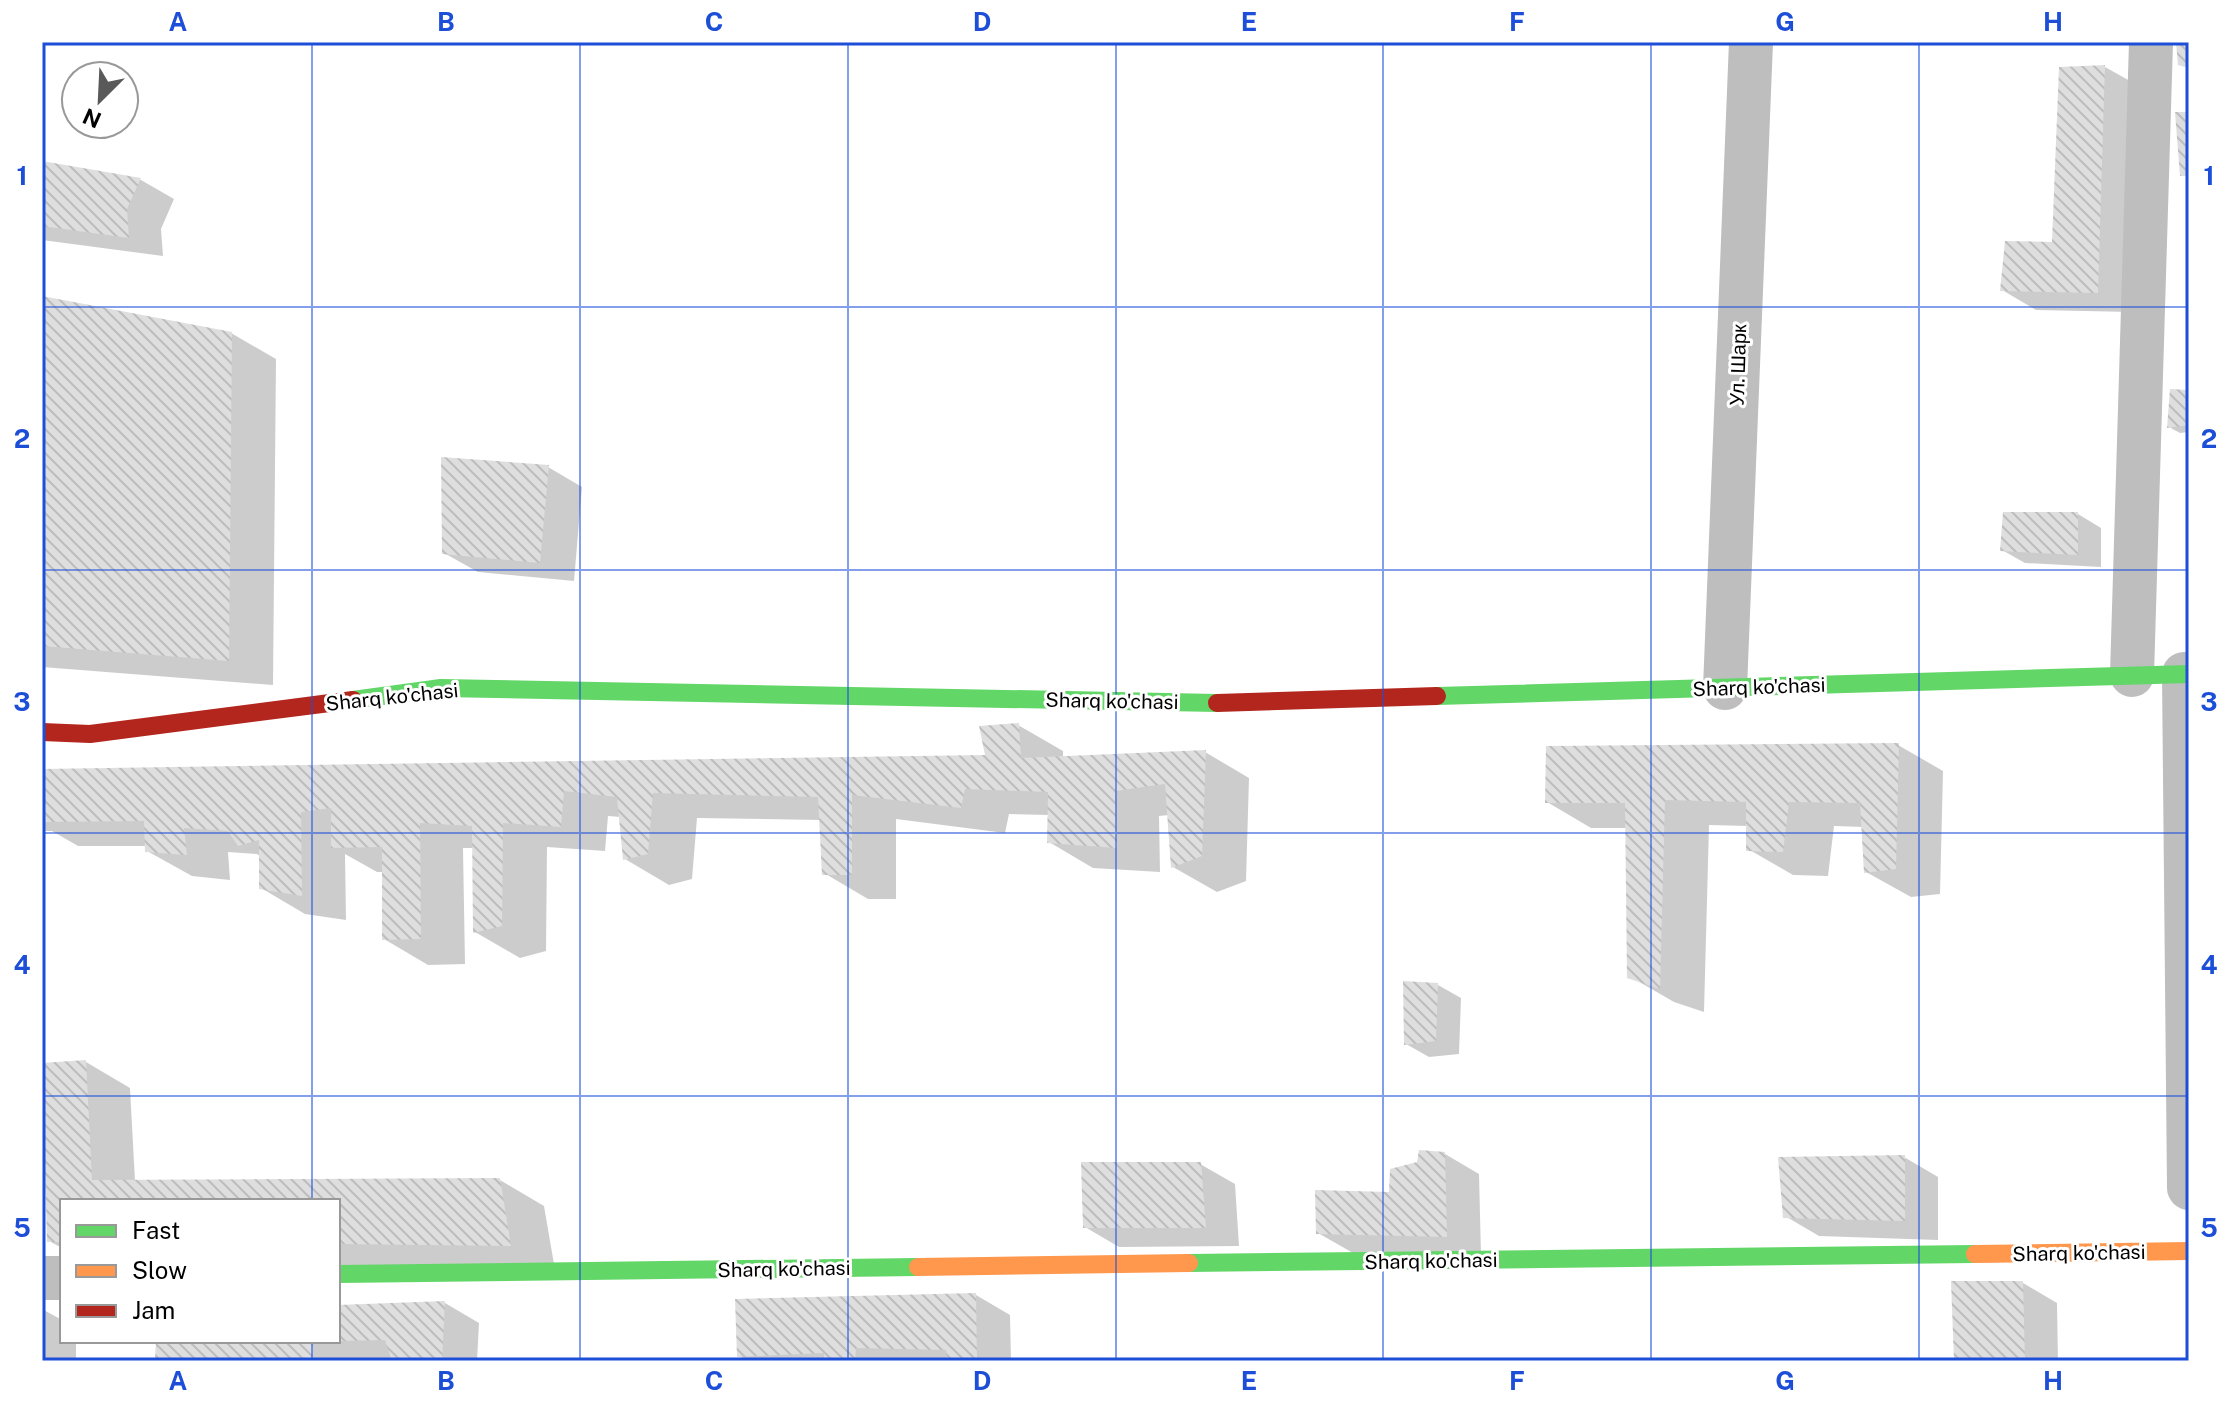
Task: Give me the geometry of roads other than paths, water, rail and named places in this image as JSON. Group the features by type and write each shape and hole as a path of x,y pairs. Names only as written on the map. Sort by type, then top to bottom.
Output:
{"main road":[{"name":"Sharq ko'chasi","path":"42,732 90,734 441,688 1200,703 2186,674"},
{"name":"Sharq ko'chasi","path":"340,1274 2189,1251"}],"street":[{"name":"Ул. Шарк","path":"1725,688 1751,42"},
{"path":"2132,675 2151,42"},
{"name":"Sharq ko'chasi","path":"2186,674 2189,1188"}]}
